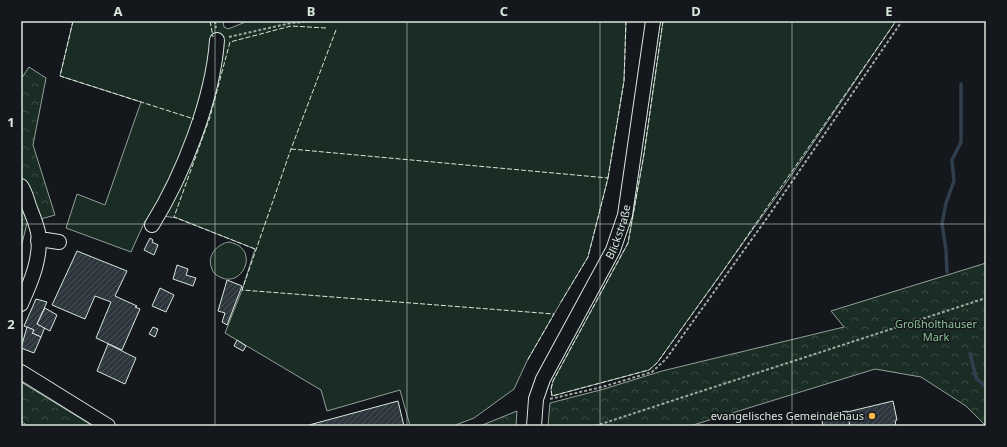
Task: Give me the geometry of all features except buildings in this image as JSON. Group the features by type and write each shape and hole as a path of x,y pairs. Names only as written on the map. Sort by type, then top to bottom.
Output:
{"street":[{"name":"Blickstraße","path":"534,422 536,399 549,366 613,250 624,215 653,21"},
{"path":"152,226 166,201 193,138 206,99 215,57 216,40"},
{"path":"21,186 38,233 34,274 21,304"},
{"path":"38,241 46,240 58,242"},
{"path":"21,372 108,426"}],"path":[{"path":"216,40 291,23 312,21"},
{"path":"536,399 552,399 595,389 652,372 666,359 767,218 902,21"},
{"path":"595,426 986,298"}],"green space":[{"path":"73,21 223,21 224,27 228,29 248,21 626,21 624,81 608,178 588,257 527,361 514,389 474,418 453,426 410,426 400,390 327,411 321,390 225,333 242,290 255,249 177,218 163,216 145,221 131,252 66,228 77,194 105,205 141,102 60,76"},
{"path":"663,21 896,21 784,186 657,363 649,370 552,396 551,389 553,381 628,243 644,154"},
{"path":"29,67 46,78 33,145 55,215 27,223 21,248 21,79"},
{"path":"229,242 239,246 244,252 246,259 245,266 241,273 236,277 228,279 220,277 214,273 210,260 214,251 220,245"},
{"name":"Großholthauser Mark","path":"986,263 986,426 966,406 921,377 875,369 690,426 548,426 550,403 604,389 662,371 844,327 831,311"},
{"path":"21,382 93,426 28,426 21,421"},
{"path":"517,411 516,426 480,426"}],"waterway":[{"path":"947,272 946,250 942,224 946,203 954,181 952,160 961,142 961,84"},
{"path":"970,353 976,378 986,387"}],"fence":[{"path":"73,21 60,76 194,119"},
{"path":"210,21 213,37"},
{"path":"608,178 624,81 626,21"},
{"path":"663,21 644,154 628,243 553,381 551,389 552,396 649,370 657,363 721,274 896,21"},
{"path":"255,249 174,217 210,117 230,42 291,26 326,28"},
{"path":"336,30 291,149 242,290 554,314 527,361"},
{"path":"291,149 608,178 588,257 561,302"}],"place":[{"name":"evangelisches Gemeindehaus","path":"872,416"}]}
